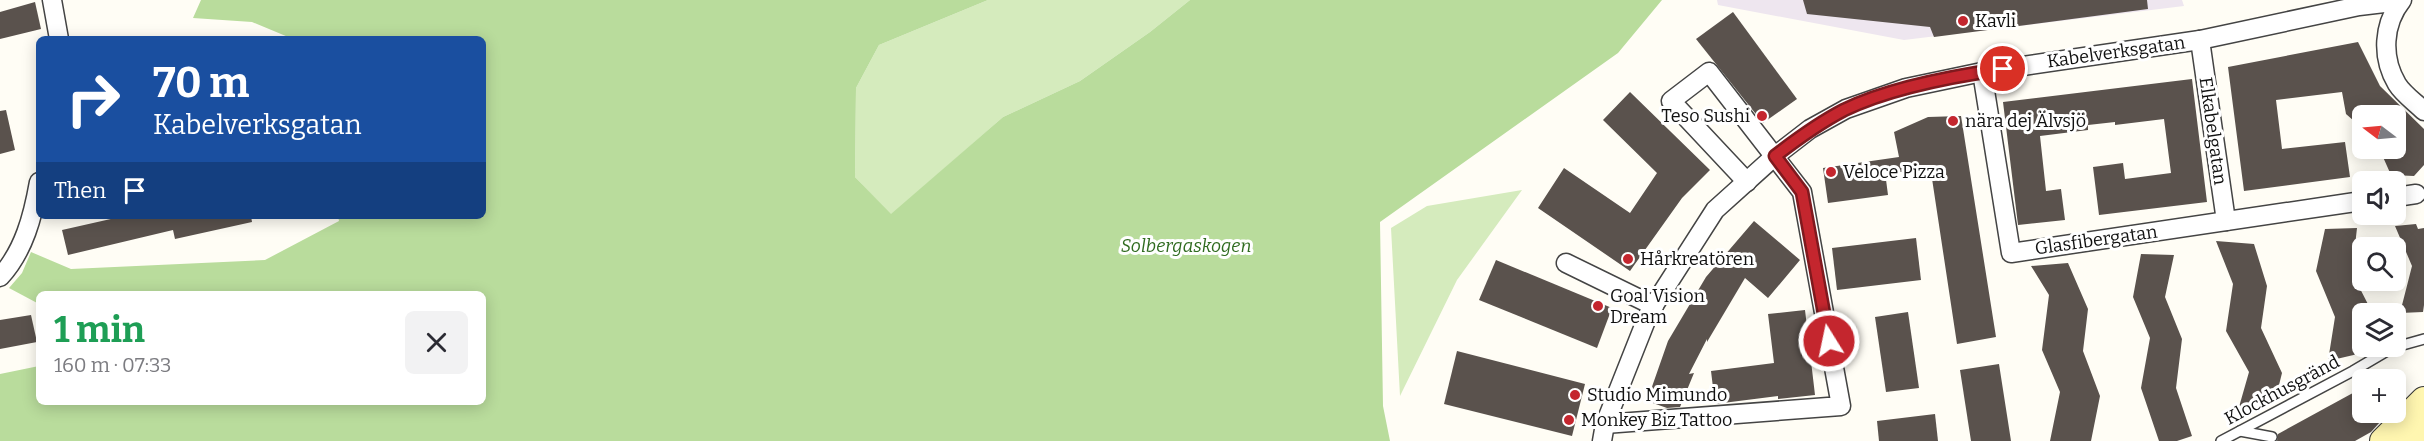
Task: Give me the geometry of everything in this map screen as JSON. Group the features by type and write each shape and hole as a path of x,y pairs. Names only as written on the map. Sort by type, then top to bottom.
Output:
{"main road":[{"path":"2383,441 2424,400"},
{"path":"2407,441 2424,426"}],"street":[{"path":"52,0 58,36"},
{"path":"2402,0 2390,17 2387,29 2387,56 2398,86 2424,111"},
{"name":"Kabelverksgatan","path":"1604,433 1654,306 1715,210 1775,156 1810,129 1846,109 1906,88 1982,72 2200,40 2359,6 2402,0"},
{"name":"Elkabelgatan","path":"2200,40 2226,221"},
{"path":"1604,433 1841,406 1802,192 1709,72 1671,100 1747,182"},
{"name":"Glasfibergatan","path":"1982,72 2011,253 2352,202"},
{"path":"2406,195 2416,194"},
{"path":"0,277 21,248 36,196"},
{"path":"1566,263 1654,306"}],"lane":[{"name":"Klockhusgränd","path":"2221,441 2392,348 2424,339"},
{"path":"2240,431 2272,437"}],"shaded area":[{"name":"Kavli","path":"1717,0 2182,0 2184,6 1904,40 1718,5"}],"green space":[{"name":"Solbergaskogen","path":"201,0 988,0 879,45 856,88 855,177 891,214 1003,117 1080,81 1150,32 1190,0 1662,0 1618,53 1380,222 1383,406 1390,441 0,441 0,374 36,367 36,405 486,405 486,291 36,291 36,302 9,288 22,273 31,252 71,269 265,260 339,221 339,219 486,219 486,36 286,36 252,22 193,18"},
{"path":"988,0 1190,0 1150,32 1080,81 1003,117 891,215 855,177 856,88 879,45"},
{"path":"1522,190 1457,280 1400,396 1391,228 1427,206"}],"building":[{"name":"Kavli","path":"1803,0 2147,0 2148,9 1934,37 1930,27 1807,14"},
{"path":"35,2 41,29 0,39 0,12"},
{"path":"1733,12 1797,99 1763,123 1696,39"},
{"path":"2358,42 2380,86 2399,105 2352,105 2352,119 2346,114 2342,92 2276,100 2282,149 2345,142 2350,177 2244,191 2228,67"},
{"path":"2192,79 2207,202 2099,215 2093,167 2123,163 2125,179 2171,173 2164,119 2115,125 2115,122 2088,125 2088,130 2040,136 2046,191 2061,189 2065,220 2018,225 2003,102"},
{"path":"1630,92 1710,170 1682,198 1630,271 1538,208 1564,168 1630,213 1657,173 1603,120"},
{"path":"6,110 15,150 0,154 0,111"},
{"path":"2406,111 2424,129 2424,165 2414,176 2406,176 2406,171 2389,171 2384,159 2406,159"},
{"path":"1961,116 1996,337 1957,344 1931,172 1885,172 1888,195 1828,203 1823,168 1899,157 1894,132 1928,117"},
{"path":"111,219 252,219 252,222 175,239 173,230 68,255 62,230"},
{"path":"1754,221 1800,260 1768,298 1745,278 1707,342 1707,339 1689,374 1694,373 1680,407 1667,408 1647,401 1668,341 1706,277"},
{"path":"2416,224 2418,229 2424,228 2423,312 2406,313 2406,303 2403,303 2412,266 2406,252 2406,237 2400,237 2395,226"},
{"path":"2357,228 2356,237 2352,237 2352,291 2361,291 2367,303 2352,303 2352,355 2328,361 2335,317 2316,271 2325,229"},
{"path":"1916,238 1921,280 1837,290 1832,248"},
{"path":"2216,241 2254,244 2267,286 2261,328 2282,373 2275,401 2237,414 2249,372 2226,331 2233,284"},
{"path":"2141,254 2174,255 2165,297 2182,339 2176,388 2192,436 2177,441 2159,441 2141,388 2150,338 2133,297"},
{"path":"1496,260 1612,308 1597,348 1479,300"},
{"path":"2068,263 2088,309 2083,351 2100,396 2091,441 2050,441 2060,392 2042,350 2049,295 2031,266"},
{"path":"1805,310 1815,395 1778,399 1778,396 1715,404 1711,371 1774,363 1768,314"},
{"path":"1908,312 1919,388 1886,392 1875,317"},
{"path":"31,315 36,342 0,349 0,320"},
{"path":"1457,351 1585,384 1572,436 1444,404"},
{"path":"1999,364 2011,441 1971,441 1960,370"},
{"path":"2352,393 2352,423 2379,423 2371,432 2355,441 2277,441 2278,434"},
{"path":"1935,414 1938,441 1879,441 1877,421"}],"place":[{"name":"Kavli","path":"1963,21"},
{"name":"Teso Sushi","path":"1762,116"},
{"name":"nära dej Älvsjö","path":"1953,121"},
{"name":"Veloce Pizza","path":"1831,172"},
{"name":"Hårkreatören","path":"1628,259"},
{"name":"Goal Vision Dream","path":"1598,306"},
{"name":"Studio Mimundo","path":"1575,395"},
{"name":"Monkey Biz Tattoo","path":"1569,420"}],"route":[{"path":"1829,341 1802,192 1775,156 1810,129 1846,109 1906,88 2003,69"}]}
